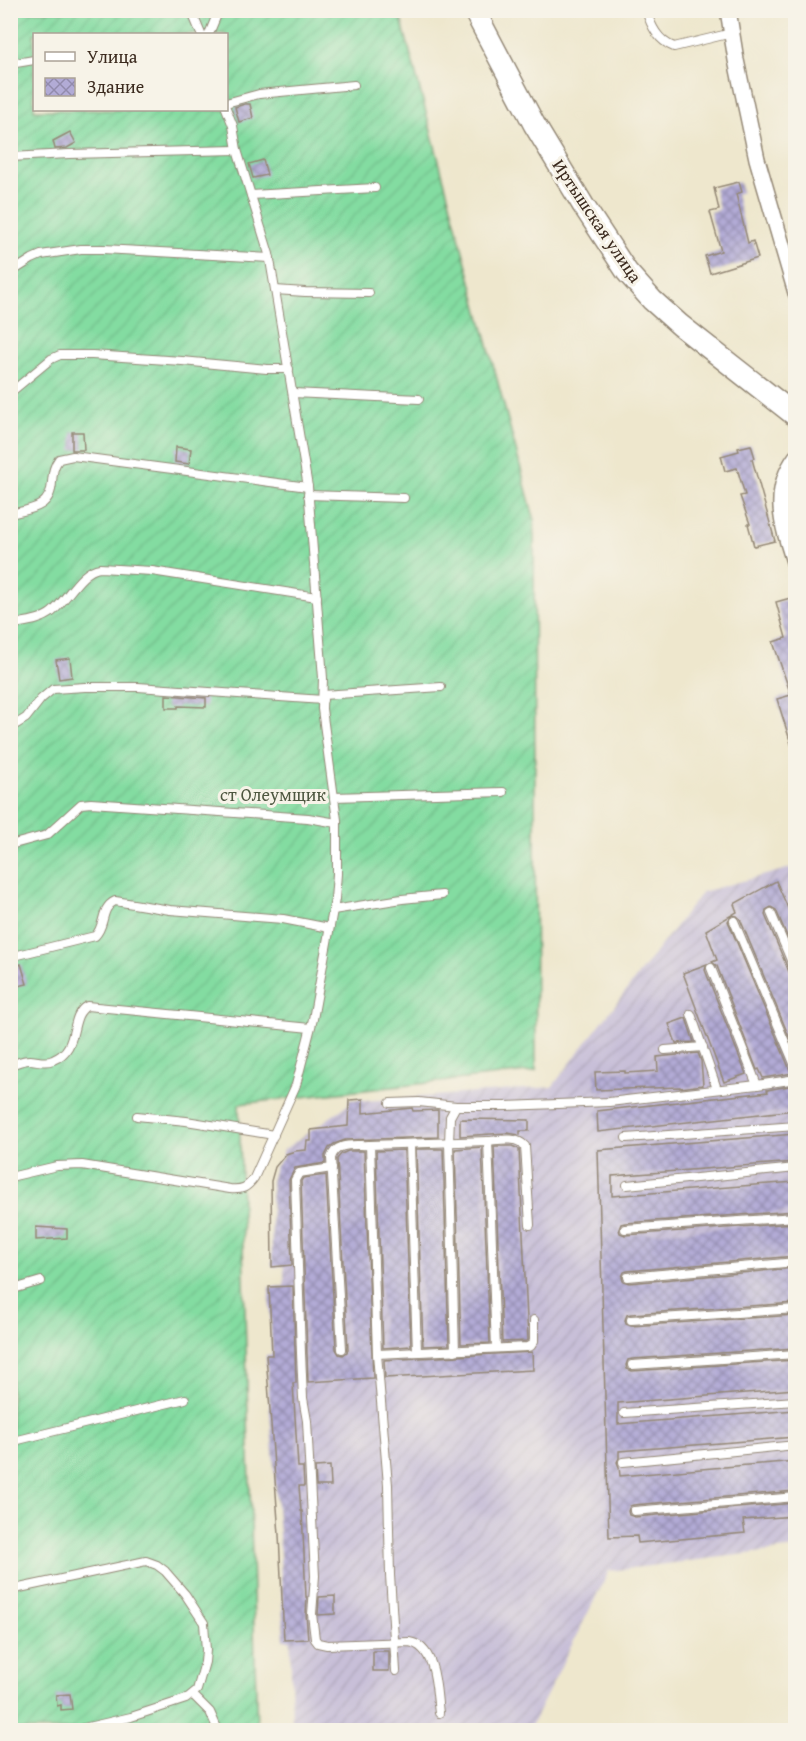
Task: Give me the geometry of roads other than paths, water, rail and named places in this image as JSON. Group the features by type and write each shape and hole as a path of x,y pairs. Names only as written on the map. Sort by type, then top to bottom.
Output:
{"main road":[{"name":"Иртышская улица","path":"474,10 540,134 583,206 627,272 652,300 680,325 795,416"}],"street":[{"path":"728,10 739,79 757,159 795,293"},
{"path":"795,457 785,479 780,513 795,568"}],"lane":[{"path":"191,10 200,33"},
{"path":"209,33 219,10"},
{"path":"646,10 660,39 674,47 732,33"},
{"path":"10,64 33,60"},
{"path":"228,103 249,96 269,93 354,85"},
{"path":"10,1177 57,1166 82,1165 230,1189 245,1189 254,1178 296,1085 310,1028 338,874 337,823 322,709 323,678 308,491 270,258 227,111"},
{"path":"10,157 237,150"},
{"path":"251,195 375,188"},
{"path":"10,273 36,257 81,249 270,258"},
{"path":"275,290 369,293"},
{"path":"10,393 51,359 60,355 92,355 289,369"},
{"path":"292,393 419,399"},
{"path":"10,514 32,508 46,501 52,491 56,463 59,459 73,456 308,491 404,498"},
{"path":"10,625 48,615 57,608 87,573 100,568 152,571 317,597"},
{"path":"10,729 26,718 41,699 53,689 138,687 323,698 441,687"},
{"path":"334,797 503,792"},
{"path":"10,845 46,835 76,808 86,803 308,818 337,823"},
{"path":"333,910 442,895"},
{"path":"10,957 95,936 102,926 106,908 114,901 170,910 283,919 329,928"},
{"path":"771,913 795,972"},
{"path":"734,921 795,1068"},
{"path":"711,968 757,1085"},
{"path":"10,1065 31,1060 47,1062 63,1054 71,1044 81,1010 87,1006 310,1028"},
{"path":"691,1014 717,1089"},
{"path":"665,1050 703,1047"},
{"path":"390,1103 506,1106 609,1102 795,1079"},
{"path":"455,1350 449,1143 450,1117 456,1106"},
{"path":"137,1116 274,1135"},
{"path":"626,1138 795,1126"},
{"path":"342,1349 332,1168 332,1154 336,1148 516,1140 524,1143 530,1225"},
{"path":"488,1141 496,1348"},
{"path":"370,1145 377,1354 388,1485 390,1575 396,1671"},
{"path":"410,1145 417,1352"},
{"path":"332,1168 299,1173 294,1180 300,1353 307,1422 315,1576 312,1614 315,1639 321,1644 416,1643 426,1651 432,1668 439,1713"},
{"path":"627,1185 795,1168"},
{"path":"626,1229 795,1217"},
{"path":"628,1277 795,1262"},
{"path":"10,1290 41,1281"},
{"path":"630,1320 795,1309"},
{"path":"377,1354 531,1346 534,1341 534,1320"},
{"path":"632,1365 795,1354"},
{"path":"10,1442 185,1399"},
{"path":"624,1413 795,1401"},
{"path":"623,1462 795,1445"},
{"path":"634,1511 795,1497"},
{"path":"10,1590 146,1561 157,1564 165,1570 185,1594 204,1623 206,1662 202,1678 193,1695 186,1700 131,1717 75,1731"},
{"path":"193,1695 210,1712 218,1731"}],"park label":[{"name":"ст Олеумщик","path":"273,795"}]}
